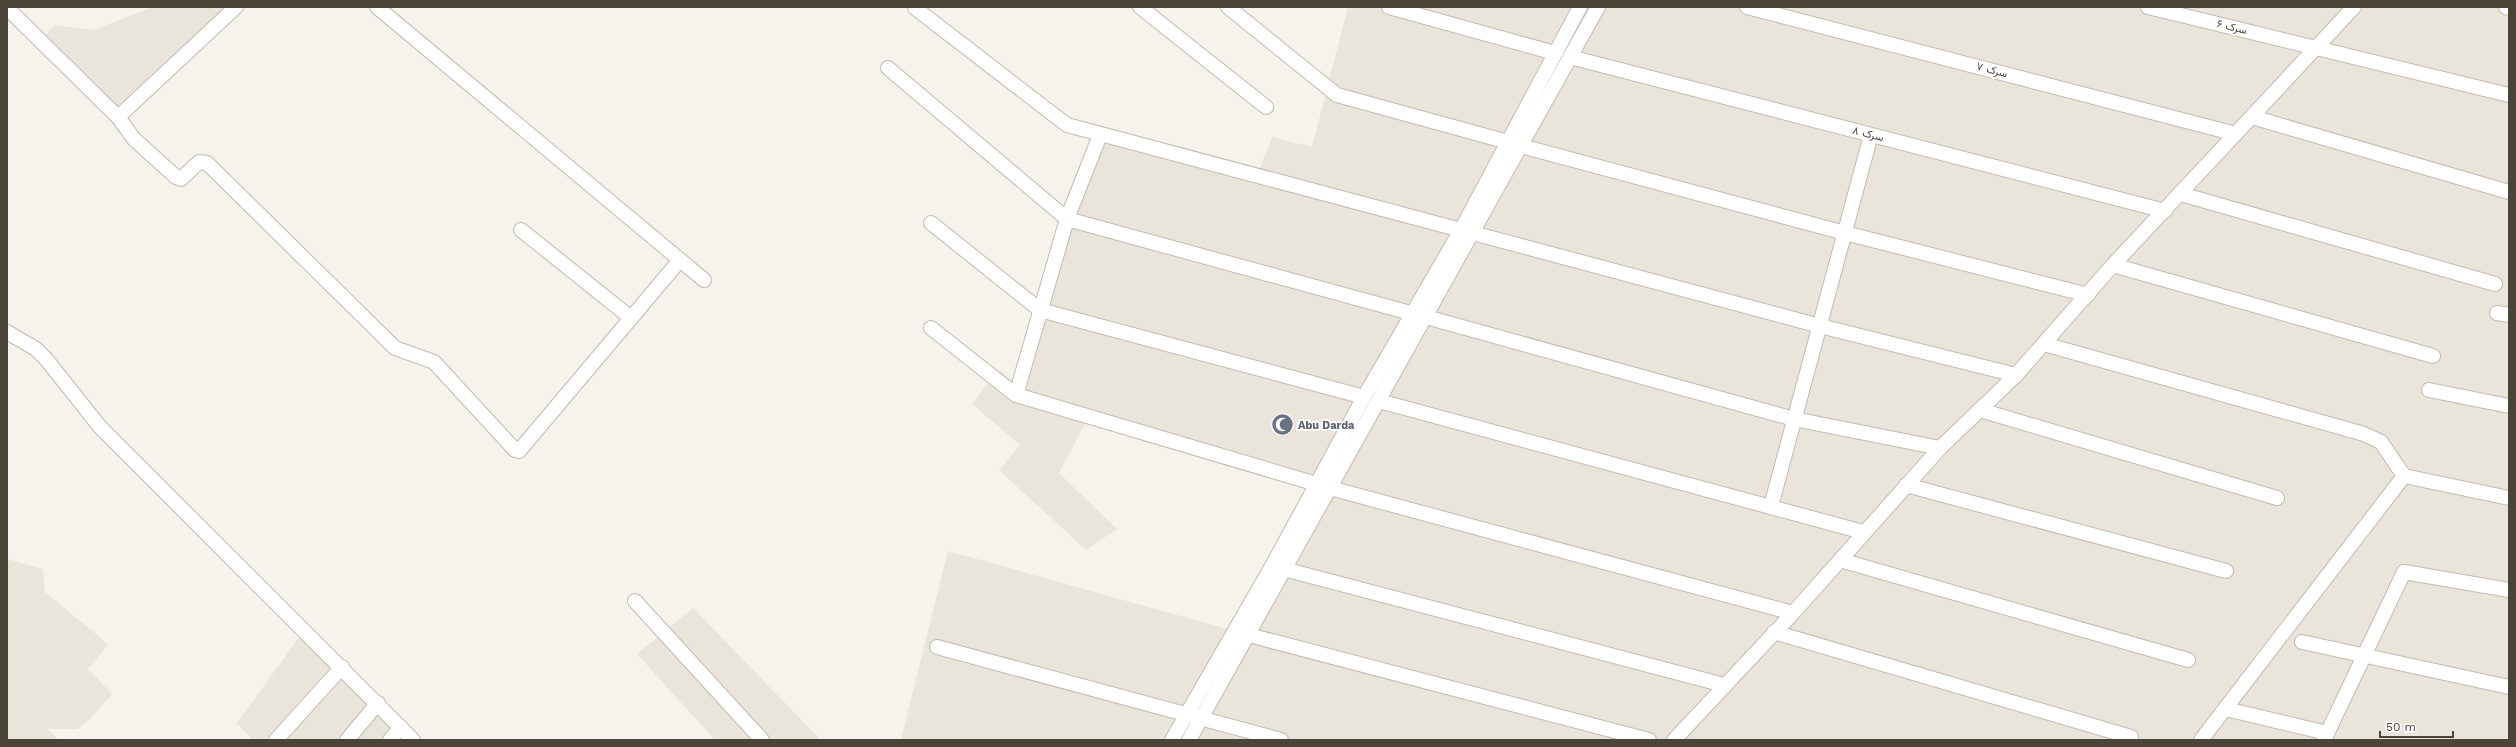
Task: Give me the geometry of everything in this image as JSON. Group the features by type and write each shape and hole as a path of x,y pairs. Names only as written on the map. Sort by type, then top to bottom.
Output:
{"street":[{"path":"118,117 236,7"},
{"path":"377,7 704,280"},
{"path":"1140,7 1266,107"},
{"path":"1228,7 1337,95 1845,233 2088,295"},
{"path":"1389,7 1555,53"},
{"path":"1515,144 1555,53 1580,7"},
{"path":"1189,740 1248,635 1278,568 1324,486 1379,401 1420,316 1515,144 1570,57 1598,7"},
{"name":"سرک ۷","path":"1747,7 2236,134"},
{"name":"سرک ۶","path":"2148,7 2509,96"},
{"path":"1674,740 1793,613 1863,532 1940,448 2016,375 2113,265 2181,194 2354,7"},
{"path":"7,8 118,117 134,139 176,177 180,179 185,177 199,162 207,163 395,348 434,362 515,450 519,451 523,449 630,318 680,260"},
{"path":"915,8 1067,125 1820,326 2016,375"},
{"name":"سرک ۸","path":"1570,57 2165,211"},
{"path":"888,68 1067,219 1794,419 1940,448"},
{"path":"2252,117 2509,192"},
{"path":"1016,396 1067,219 1100,135"},
{"path":"1771,506 1871,135"},
{"path":"2181,194 2495,284"},
{"path":"931,223 1040,310 1364,397"},
{"path":"520,230 630,318"},
{"path":"2113,265 2433,356"},
{"path":"1324,486 1364,397 1420,316"},
{"path":"930,328 1016,396 1324,486 1793,613"},
{"path":"7,332 36,349 46,359 100,427 414,740"},
{"path":"2044,344 2364,434 2381,442 2404,476 2509,498"},
{"path":"2429,390 2509,406"},
{"path":"1379,401 1863,532"},
{"path":"1980,410 2277,498"},
{"path":"2201,740 2404,476"},
{"path":"1906,486 2226,571"},
{"path":"1840,560 2188,660"},
{"path":"1172,740 1234,631 1278,568"},
{"path":"1278,568 1724,685"},
{"path":"2226,709 2326,737 2362,656 2404,572 2509,590"},
{"path":"635,601 762,740"},
{"path":"1234,631 1649,740"},
{"path":"1774,632 2132,737"},
{"path":"2302,642 2509,687"},
{"path":"937,647 1202,717 1281,740"},
{"path":"276,740 342,667"},
{"path":"347,740 378,703"},
{"path":"390,740 400,727"}],"shaded area":[{"path":"12,7 45,36 54,25 94,30 152,7 236,7 118,117"},
{"path":"1348,7 2509,7 2509,740 901,740 948,551 1234,631 1318,484 1087,420 1059,473 1117,529 1086,550 999,470 1020,445 972,404 999,370 1014,382 1094,135 1256,179 1272,137 1312,147"},
{"path":"7,559 43,569 45,592 108,644 88,669 112,694 89,720 77,729 48,729 59,740 7,740"},
{"path":"693,608 821,740 715,740 637,654"},
{"path":"308,625 420,740 253,740 237,723"}],"place":[{"name":"Abu Darda","path":"1282,425"}]}
